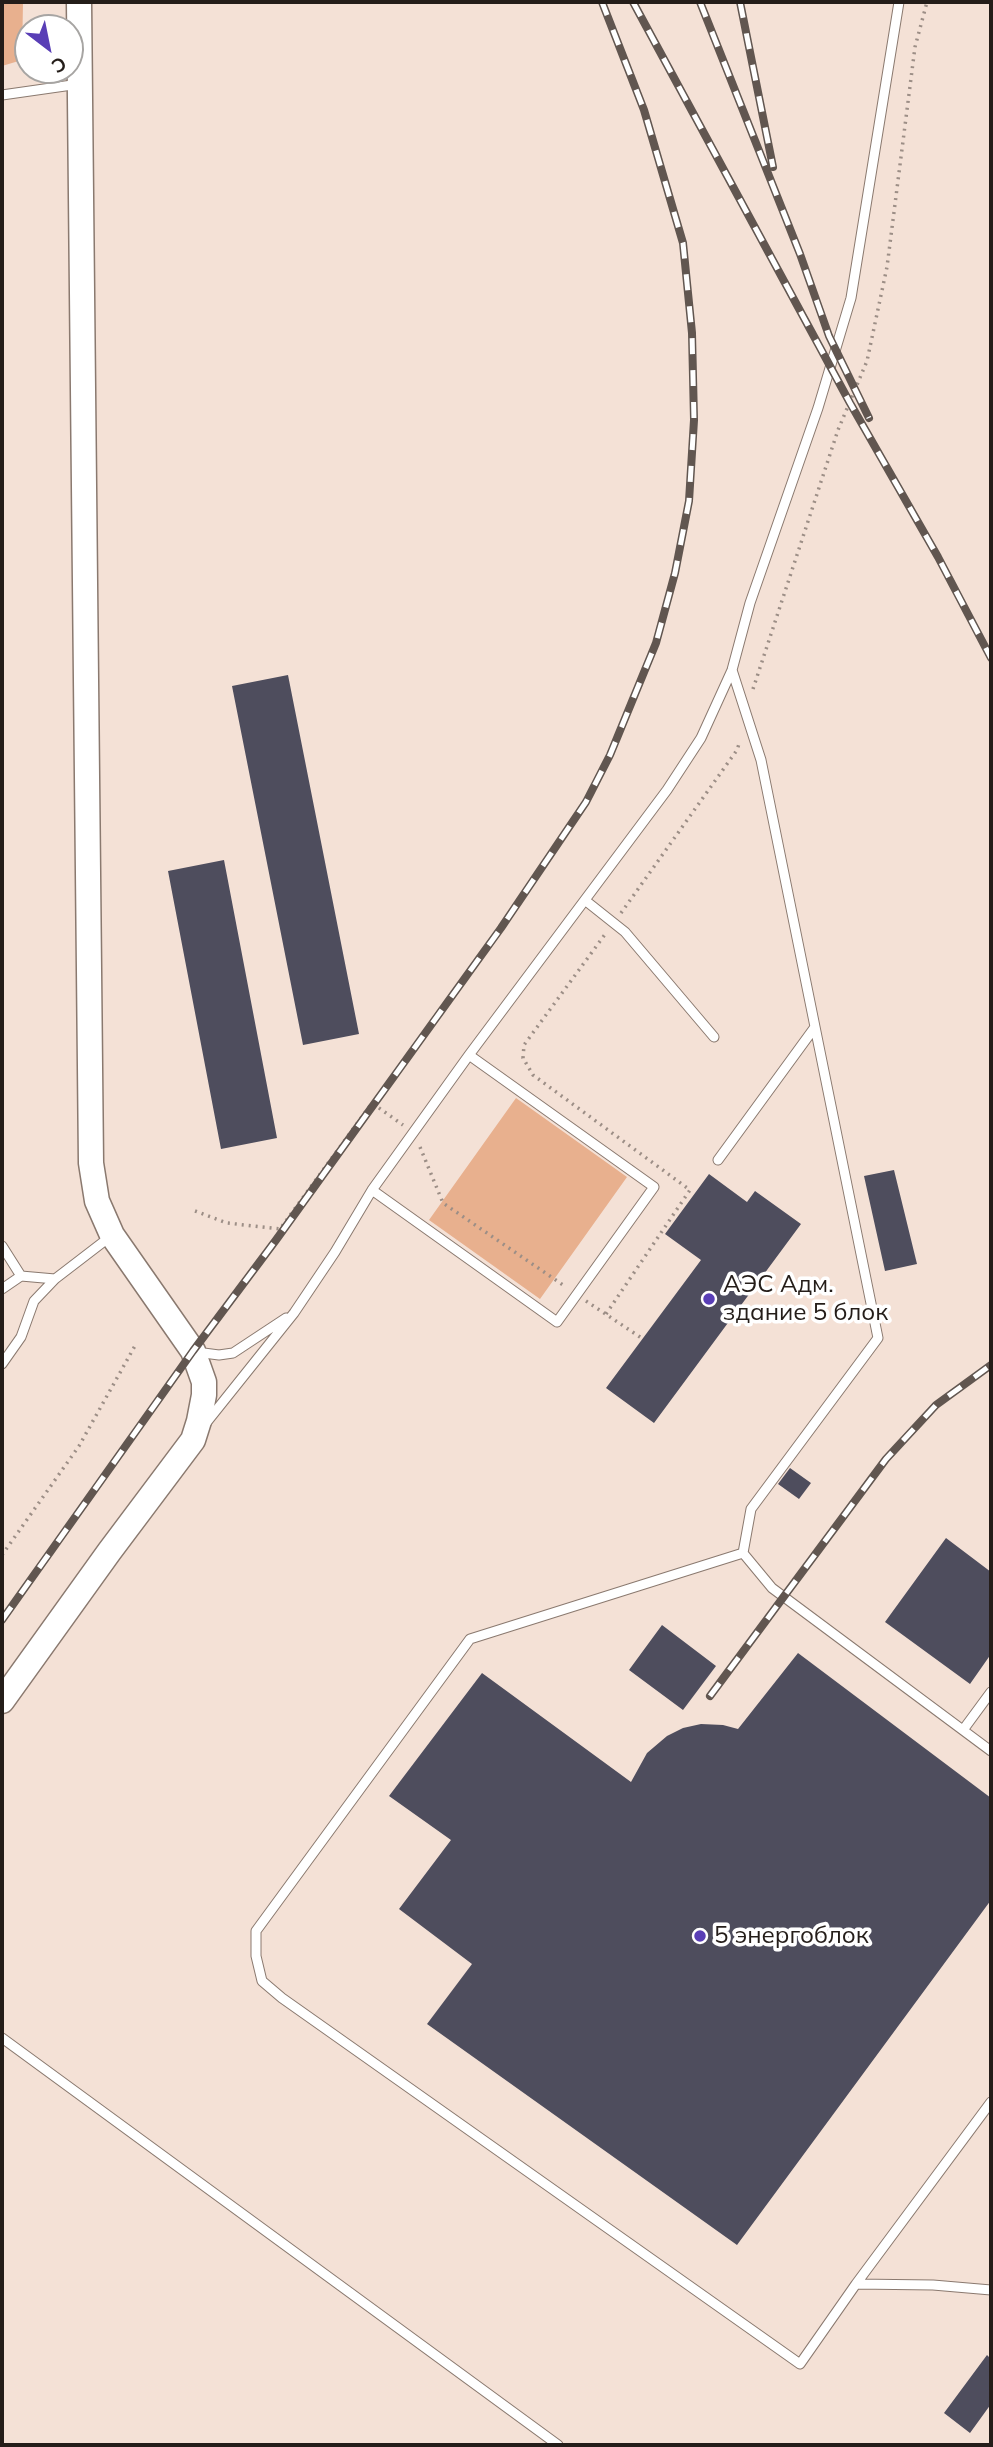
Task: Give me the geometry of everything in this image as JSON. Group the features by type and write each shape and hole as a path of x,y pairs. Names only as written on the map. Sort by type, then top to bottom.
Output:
{"main road":[{"path":"2,1701 193,1440 200,1421 204,1395 204,1382 193,1351 111,1235 97,1201 91,1163 81,84"}],"lane":[{"path":"193,1440 294,1313 372,1190 667,790 701,738 732,670 750,603 818,408 851,298 899,2"},
{"path":"2,96 81,84"},
{"path":"732,670 761,760 878,1338 751,1509 743,1553 772,1588 991,1751"},
{"path":"586,901 625,932 714,1037"},
{"path":"718,1160 815,1027"},
{"path":"372,1190 557,1322 654,1187 469,1055"},
{"path":"2,1364 21,1337 34,1301 55,1279 111,1235"},
{"path":"2,1246 21,1276"},
{"path":"2,1289 21,1276 55,1279"},
{"path":"193,1351 219,1355 233,1353 294,1313"},
{"path":"743,1553 470,1639 256,1931 256,1956 262,1981 282,1998 800,2364 991,2102"},
{"path":"963,1730 991,1692"},
{"path":"2,2038 558,2445"},
{"path":"856,2284 933,2285 991,2290"}],"path":[{"path":"195,1211 227,1223 280,1229 372,1103"},
{"path":"443,1203 643,1339"},
{"path":"2,1555 79,1446 136,1344"}],"shaded area":[{"path":"2,2 23,2 23,14 14,14 14,62 2,66"},
{"path":"516,1098 627,1177 540,1299 429,1220"}],"building":[{"path":"288,675 359,1034 303,1045 232,686"},
{"path":"224,860 277,1138 221,1149 168,871"},
{"path":"894,1170 917,1264 885,1271 864,1176"},
{"name":"АЭС Адм. здание 5 блок","path":"709,1174 747,1202 755,1191 801,1224 654,1423 606,1388 701,1260 665,1234"},
{"path":"790,1468 811,1483 799,1499 778,1484"},
{"path":"946,1538 991,1572 991,1654 970,1684 885,1622"},
{"path":"662,1625 716,1666 683,1710 629,1670"},
{"name":"5 энергоблок","path":"798,1653 991,1798 991,1900 737,2245 427,2024 472,1964 399,1909 451,1840 389,1796 482,1673 631,1782 647,1753 667,1736 683,1728 701,1724 738,1729"},
{"path":"987,2355 991,2359 991,2404 970,2433 944,2413"}],"railway":[{"path":"2,1620 193,1351 501,928 586,802 610,755 656,643 675,573 689,501 694,420 692,333 683,243 644,110 602,2"},
{"path":"633,2 991,658"},
{"path":"700,2 800,254 829,336 869,418"},
{"path":"740,2 773,167"},
{"path":"710,1696 886,1459 936,1405 991,1365"}],"place":[{"name":"АЭС Адм. здание 5 блок","path":"709,1299"},
{"name":"5 энергоблок","path":"700,1936"}]}
